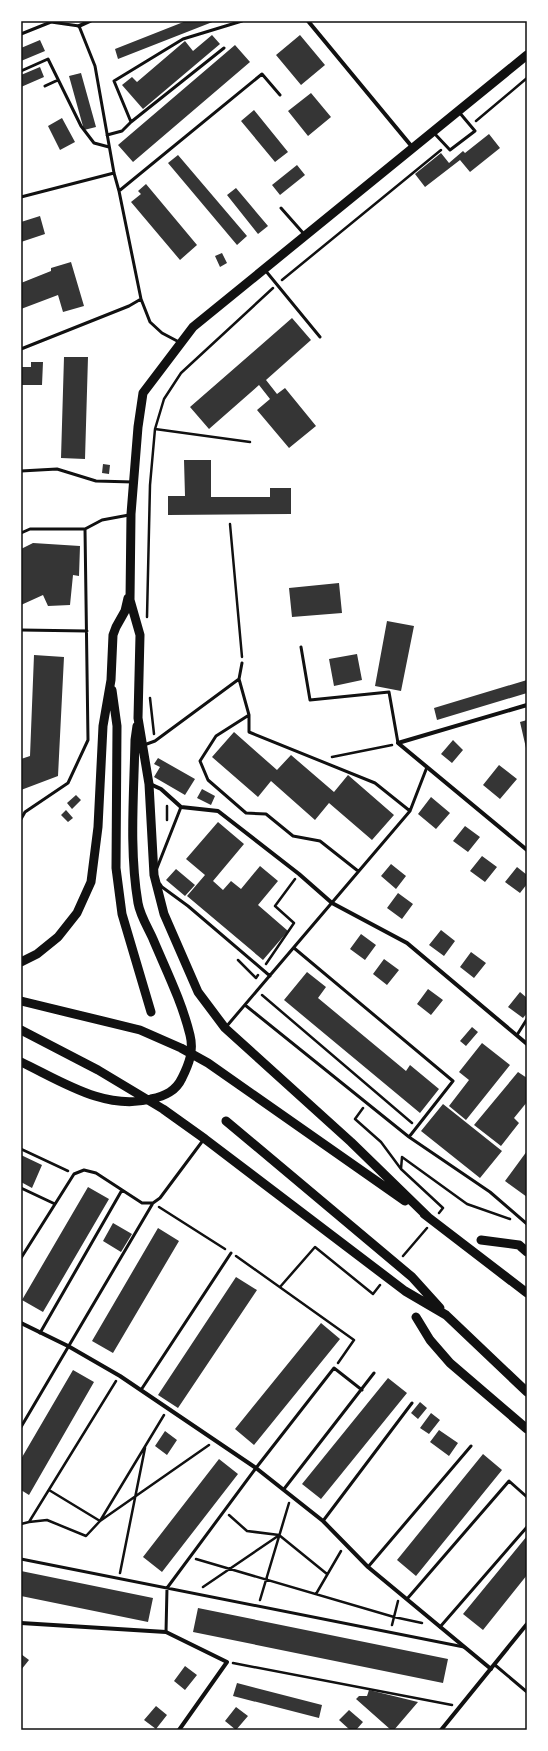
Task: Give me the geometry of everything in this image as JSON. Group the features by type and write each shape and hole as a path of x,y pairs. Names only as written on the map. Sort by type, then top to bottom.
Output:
{"main road":[{"path":"21,1062 92,1095 118,1102 142,1102 164,1096 179,1085 189,1065 192,1051 191,1036 176,994 138,904 134,846 135,740 138,718 140,635 130,606 129,587 130,514 138,427 143,393 193,327 527,55"},
{"path":"21,962 37,954 58,938 78,913 91,882 98,827 103,726 111,680 113,635 125,611 129,587"},
{"path":"111,680 117,726 116,868 122,914 151,1012"},
{"path":"138,718 149,784 154,875 164,914 198,992 225,1028 351,1142 428,1216"},
{"path":"21,1001 140,1030 181,1048 208,1063 428,1216 527,1293"},
{"path":"21,1030 98,1070 163,1109 405,1291 446,1315"},
{"path":"226,1121 412,1277 446,1315 527,1392"},
{"path":"481,1240 519,1245 527,1252"},
{"path":"416,1317 430,1340 450,1363 527,1429"}],"street":[{"path":"79,26 90,21"},
{"path":"308,21 412,148"},
{"path":"398,743 527,705"},
{"path":"398,743 527,850"},
{"path":"149,784 161,789 181,807 218,811 299,874 332,903 406,943 527,1044"},
{"path":"21,1323 68,1346 120,1376 256,1468 323,1521 368,1566 491,1669"},
{"path":"21,1623 166,1632 227,1662 179,1730"},
{"path":"441,1730 527,1624"}],"lane":[{"path":"132,122 114,81 183,39 242,21"},
{"path":"21,34 51,22 79,26 95,66 114,173 141,299 150,322 162,333 180,343"},
{"path":"107,135 122,131 224,48"},
{"path":"21,70 48,59 81,126 94,142 109,147"},
{"path":"119,191 262,74 280,95"},
{"path":"45,86 58,80"},
{"path":"433,132 450,150 475,131 458,111"},
{"path":"21,197 114,173"},
{"path":"281,208 305,236"},
{"path":"264,269 320,337"},
{"path":"21,349 129,306 141,299"},
{"path":"21,471 56,469 96,481 133,482"},
{"path":"21,533 30,530 86,529 102,520 130,514"},
{"path":"21,819 25,812 68,783 88,740 86,529"},
{"path":"21,630 87,631"},
{"path":"301,647 310,700 389,692 398,743"},
{"path":"242,663 239,679 249,715 249,732 375,783 410,812"},
{"path":"143,746 155,741 239,679"},
{"path":"249,715 216,736 200,761 208,780 246,813 266,814 293,836 320,841 358,871"},
{"path":"225,1028 410,812 427,767"},
{"path":"181,807 154,875 162,887 188,906 270,976"},
{"path":"294,948 453,1081 409,1136"},
{"path":"245,1006 409,1136 490,1192 527,1224"},
{"path":"517,1035 527,1019"},
{"path":"21,1427 153,1203 160,1198 204,1139"},
{"path":"21,1258 74,1174 84,1170 96,1173 142,1203 153,1203"},
{"path":"21,1188 56,1204"},
{"path":"40,1333 122,1190"},
{"path":"141,1390 231,1253"},
{"path":"166,1632 167,1588 256,1468 334,1368 362,1390"},
{"path":"284,1489 374,1373"},
{"path":"323,1521 412,1403"},
{"path":"368,1566 471,1446"},
{"path":"407,1599 509,1481 527,1497"},
{"path":"440,1627 527,1527"},
{"path":"21,1559 465,1648"},
{"path":"495,1665 527,1692"}],"path":[{"path":"470,126 527,78"},
{"path":"147,620 150,485 155,429 164,399 181,373 277,285 447,146"},
{"path":"155,429 250,442"},
{"path":"230,524 242,663"},
{"path":"150,694 155,741"},
{"path":"319,760 398,743"},
{"path":"161,789 168,807 166,827"},
{"path":"233,956 256,978 294,923 275,906 299,874"},
{"path":"257,991 417,1127"},
{"path":"364,1106 354,1119 381,1142 401,1169 443,1208 438,1214"},
{"path":"21,1149 74,1174"},
{"path":"401,1169 402,1158 467,1204 514,1221"},
{"path":"153,1203 231,1253 354,1340 334,1368"},
{"path":"403,1257 428,1226"},
{"path":"280,1287 315,1246 373,1294 383,1282"},
{"path":"29,1522 120,1376"},
{"path":"100,1521 168,1408"},
{"path":"21,1524 47,1520 86,1536 100,1521 216,1441"},
{"path":"119,1578 145,1446"},
{"path":"49,1490 100,1521"},
{"path":"258,1606 291,1495"},
{"path":"224,1511 247,1531 279,1535 327,1574"},
{"path":"194,1593 279,1535"},
{"path":"316,1594 345,1543"},
{"path":"190,1557 394,1617 440,1627"},
{"path":"391,1633 400,1593"},
{"path":"227,1662 460,1706"}],"building":[{"path":"186,21 215,21 118,59 115,49"},
{"path":"212,35 220,44 143,109 122,85 132,77 137,82 185,41 193,51"},
{"path":"300,35 325,65 301,85 276,55"},
{"path":"40,40 45,51 21,61 21,48"},
{"path":"235,45 250,62 133,162 118,145"},
{"path":"40,67 44,77 21,87 21,75"},
{"path":"81,73 96,127 84,130 69,76"},
{"path":"311,93 331,117 308,136 288,111"},
{"path":"254,110 288,152 275,162 241,121"},
{"path":"62,118 75,142 60,150 48,126"},
{"path":"489,134 500,148 470,172 460,160 425,187 415,174 441,153 449,163 463,151 465,153"},
{"path":"178,155 247,236 237,245 168,163"},
{"path":"297,165 305,175 280,195 272,185"},
{"path":"146,184 197,245 180,260 131,202 141,194 138,191"},
{"path":"236,188 268,226 258,234 227,195"},
{"path":"40,216 45,234 21,242 21,222"},
{"path":"222,253 227,263 220,267 215,256"},
{"path":"71,262 84,306 63,312 58,295 21,309 21,283 51,271 51,268"},
{"path":"292,318 311,340 266,380 277,394 285,388 316,426 289,448 257,410 270,399 259,385 209,429 190,407"},
{"path":"64,357 88,357 85,459 61,458"},
{"path":"31,362 43,362 42,385 21,385 21,367 31,367"},
{"path":"184,460 211,460 211,497 270,497 270,488 291,488 291,514 168,515 168,496 185,496"},
{"path":"103,464 110,465 109,474 102,473"},
{"path":"33,543 80,546 79,576 73,575 70,605 48,606 43,595 21,605 21,549"},
{"path":"339,583 342,613 292,617 289,588"},
{"path":"387,621 414,626 401,691 375,686"},
{"path":"357,654 362,680 334,686 329,659"},
{"path":"34,655 64,657 58,776 21,790 21,759 30,756"},
{"path":"527,680 527,693 437,720 434,708"},
{"path":"527,720 527,748 526,748 520,722"},
{"path":"234,732 277,770 291,755 334,792 348,775 394,815 372,840 329,803 315,820 271,781 258,797 212,757"},
{"path":"453,740 463,750 452,763 441,754"},
{"path":"158,758 195,779 185,795 154,777 160,767 154,764"},
{"path":"499,765 517,779 500,799 483,785"},
{"path":"202,789 215,796 211,805 197,798"},
{"path":"76,795 81,800 72,809 67,803"},
{"path":"431,797 450,813 436,829 418,814"},
{"path":"66,810 73,818 68,822 61,815"},
{"path":"218,822 244,844 213,881 223,890 231,881 241,889 260,866 278,881 258,905 288,931 263,960 187,896 205,875 186,859"},
{"path":"465,826 480,837 468,852 453,841"},
{"path":"482,856 497,867 485,882 470,871"},
{"path":"391,864 406,876 396,889 381,876"},
{"path":"517,867 527,875 527,884 520,893 505,882"},
{"path":"176,869 195,885 185,896 166,880"},
{"path":"398,893 413,904 402,919 387,908"},
{"path":"441,930 455,941 444,956 429,945"},
{"path":"361,934 376,945 365,960 350,949"},
{"path":"471,952 486,963 474,978 460,967"},
{"path":"384,959 399,970 387,985 373,974"},
{"path":"307,972 326,987 318,998 406,1071 410,1065 439,1089 420,1113 284,1000"},
{"path":"428,989 443,1000 431,1015 417,1004"},
{"path":"520,992 527,998 527,1013 523,1018 508,1007"},
{"path":"472,1027 478,1032 466,1046 460,1041"},
{"path":"482,1043 510,1065 466,1120 449,1106 469,1080 459,1072"},
{"path":"518,1072 527,1078 527,1102 514,1118 519,1123 501,1146 474,1125"},
{"path":"443,1104 502,1151 480,1178 421,1131"},
{"path":"527,1151 527,1197 505,1181"},
{"path":"21,1155 42,1165 32,1188 21,1182"},
{"path":"88,1187 109,1199 43,1312 22,1300"},
{"path":"113,1223 132,1234 121,1252 103,1241"},
{"path":"158,1228 179,1241 113,1353 92,1341"},
{"path":"236,1277 257,1290 178,1408 158,1395"},
{"path":"321,1323 340,1339 254,1445 235,1429"},
{"path":"73,1370 94,1382 29,1495 21,1490 21,1459"},
{"path":"388,1378 407,1393 321,1499 302,1484"},
{"path":"420,1402 427,1408 418,1419 411,1413"},
{"path":"431,1413 440,1420 429,1434 420,1428"},
{"path":"439,1430 458,1443 449,1456 430,1442"},
{"path":"165,1431 177,1440 167,1455 155,1446"},
{"path":"483,1454 502,1470 416,1576 397,1560"},
{"path":"219,1459 238,1474 162,1572 143,1557"},
{"path":"527,1536 527,1575 483,1630 463,1614"},
{"path":"21,1571 153,1598 148,1622 21,1596"},
{"path":"198,1608 448,1659 443,1683 193,1632"},
{"path":"21,1654 29,1660 21,1670"},
{"path":"185,1666 197,1675 185,1690 174,1681"},
{"path":"237,1683 322,1705 319,1718 233,1696"},
{"path":"369,1690 418,1702 394,1730 391,1730 356,1699 359,1696 367,1696"},
{"path":"156,1706 167,1715 156,1729 144,1720"},
{"path":"236,1707 248,1716 236,1730 225,1721"},
{"path":"349,1710 363,1722 356,1730 350,1730 339,1720"}]}
